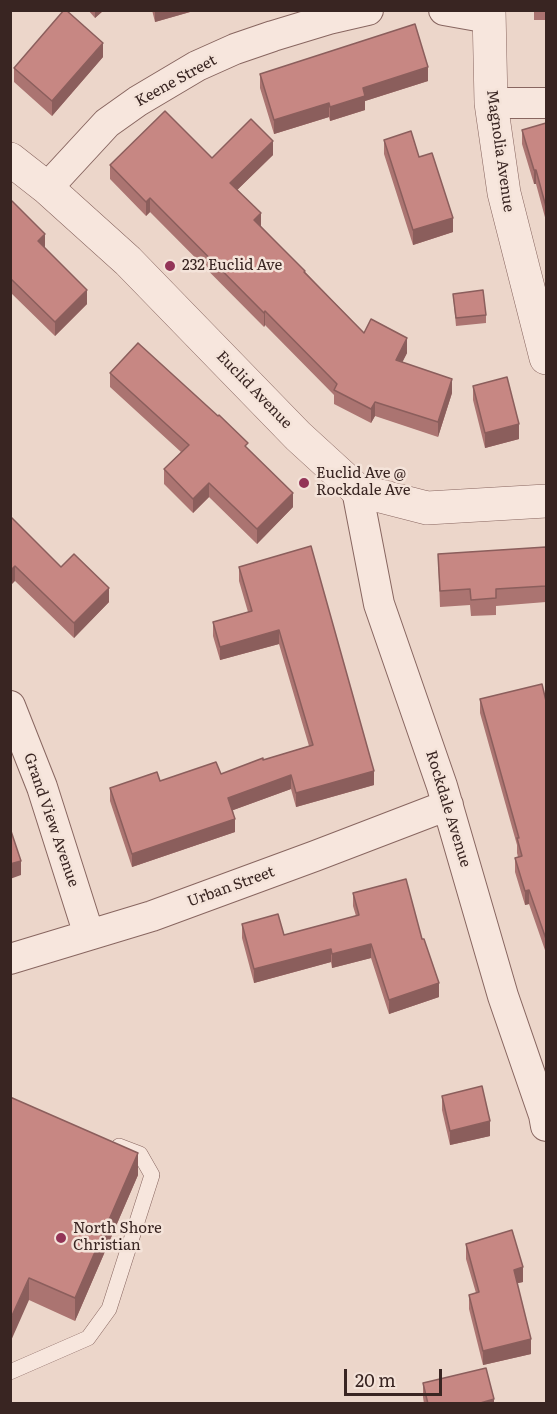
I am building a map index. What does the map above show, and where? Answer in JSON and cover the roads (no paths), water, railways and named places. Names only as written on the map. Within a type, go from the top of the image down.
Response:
[{"type":"street","name":"Keene Street","points":[[47,189],[107,123],[138,100],[197,66],[235,49],[273,36],[328,19],[368,10]]},
{"type":"street","points":[[444,10],[489,14]]},
{"type":"street","name":"Magnolia Avenue","points":[[489,14],[491,104],[504,194],[546,358]]},
{"type":"street","points":[[491,104],[546,103]]},
{"type":"street","name":"Euclid Avenue","points":[[10,159],[128,261],[298,436],[357,490],[427,508],[546,501]]},
{"type":"street","name":"Rockdale Avenue","points":[[357,490],[379,604],[448,806],[503,996],[544,1114],[546,1126]]},
{"type":"street","name":"Grand View Avenue","points":[[10,706],[42,787],[89,935]]},
{"type":"street","name":"Urban Street","points":[[10,959],[152,916],[448,806]]},
{"type":"lane","points":[[10,1372],[88,1338],[110,1309],[152,1175],[141,1155],[108,1141]]},
{"type":"place","name":"232 Euclid Ave","points":[[170,266]]},
{"type":"place","name":"Euclid Ave @ Rockdale Ave","points":[[304,483]]},
{"type":"place","name":"North Shore Christian","points":[[61,1238]]}]
